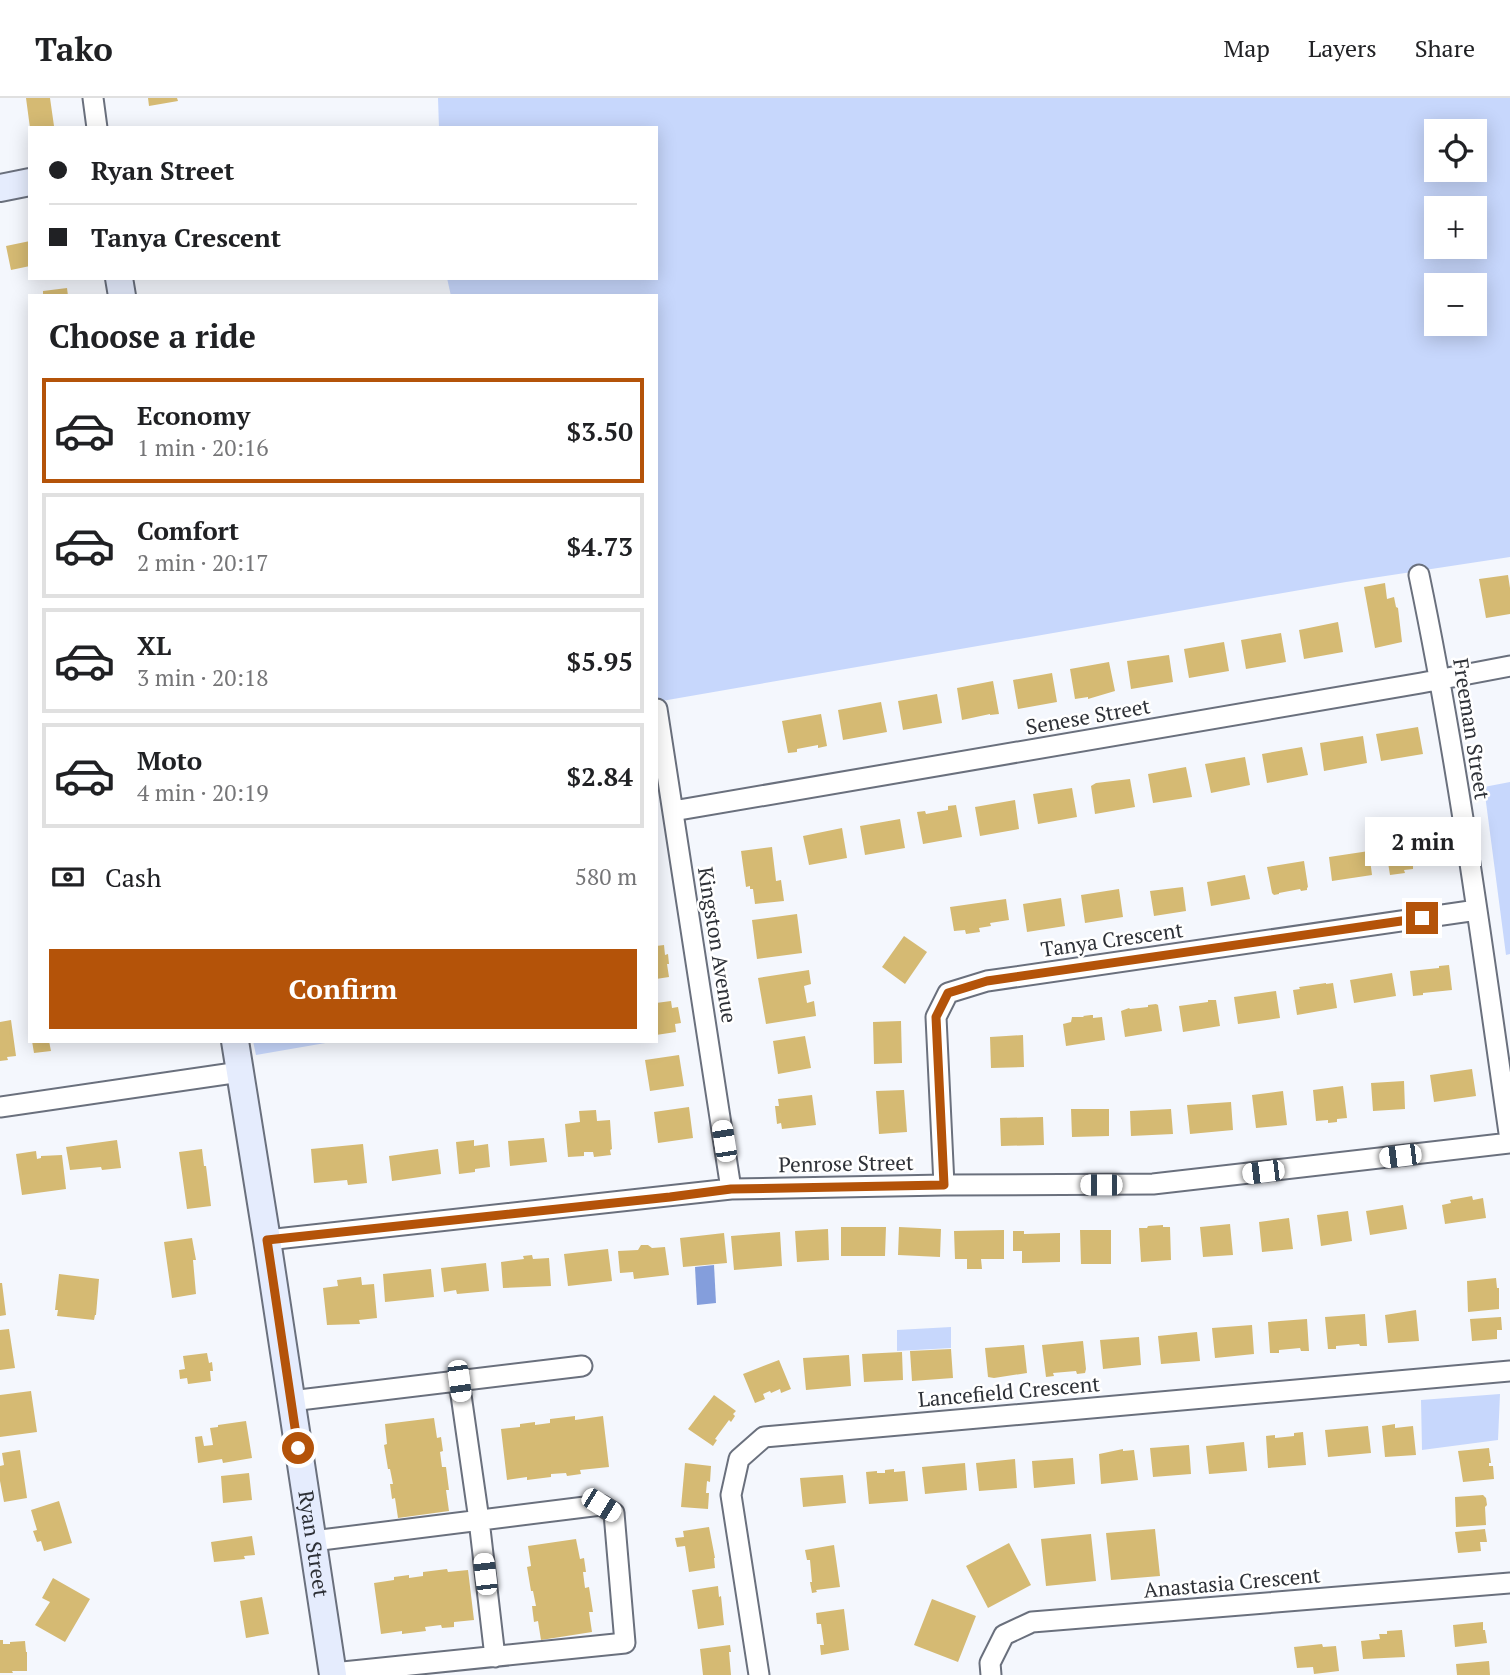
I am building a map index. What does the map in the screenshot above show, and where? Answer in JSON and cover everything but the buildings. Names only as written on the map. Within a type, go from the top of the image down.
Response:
[{"type":"street","points":[[93,98],[97,126]]},
{"type":"street","points":[[0,188],[28,182]]},
{"type":"street","name":"Freeman Street","points":[[1419,575],[1440,679],[1510,1142]]},
{"type":"street","name":"Senese Street","points":[[673,811],[1510,666]]},
{"type":"street","name":"Kingston Avenue","points":[[658,715],[731,1189]]},
{"type":"street","name":"Tanya Crescent","points":[[944,1185],[936,1017],[948,993],[987,981],[1477,910]]},
{"type":"street","name":"Ryan Street","points":[[235,1043],[333,1674]]},
{"type":"street","points":[[0,1107],[240,1072]]},
{"type":"street","name":"Penrose Street","points":[[267,1240],[731,1189],[1153,1184],[1510,1142]]},
{"type":"street","points":[[291,1401],[582,1366]]},
{"type":"street","name":"Lancefield Crescent","points":[[759,1675],[731,1495],[738,1459],[764,1437],[1510,1371]]},
{"type":"street","points":[[459,1381],[495,1657]]},
{"type":"street","points":[[313,1541],[601,1505],[614,1513],[625,1643],[333,1674]]},
{"type":"street","name":"Anastasia Crescent","points":[[991,1675],[990,1663],[1004,1635],[1032,1622],[1510,1583]]},
{"type":"shaded area","points":[[438,98],[1510,98],[1510,557],[1346,582],[658,702],[658,294],[451,294],[447,280],[658,280],[658,126],[439,126]]},
{"type":"shaded area","points":[[1510,782],[1510,954],[1506,955],[1484,787]]},
{"type":"shaded area","points":[[253,1043],[325,1043],[256,1055]]},
{"type":"shaded area","points":[[951,1327],[951,1348],[897,1351],[897,1330]]},
{"type":"shaded area","points":[[1500,1394],[1498,1440],[1422,1450],[1421,1400]]},
{"type":"water","points":[[714,1265],[716,1303],[697,1305],[695,1267]]},
{"type":"route","points":[[298,1448],[267,1240],[731,1189],[944,1185],[936,1017],[948,993],[987,981],[1422,918]]}]
